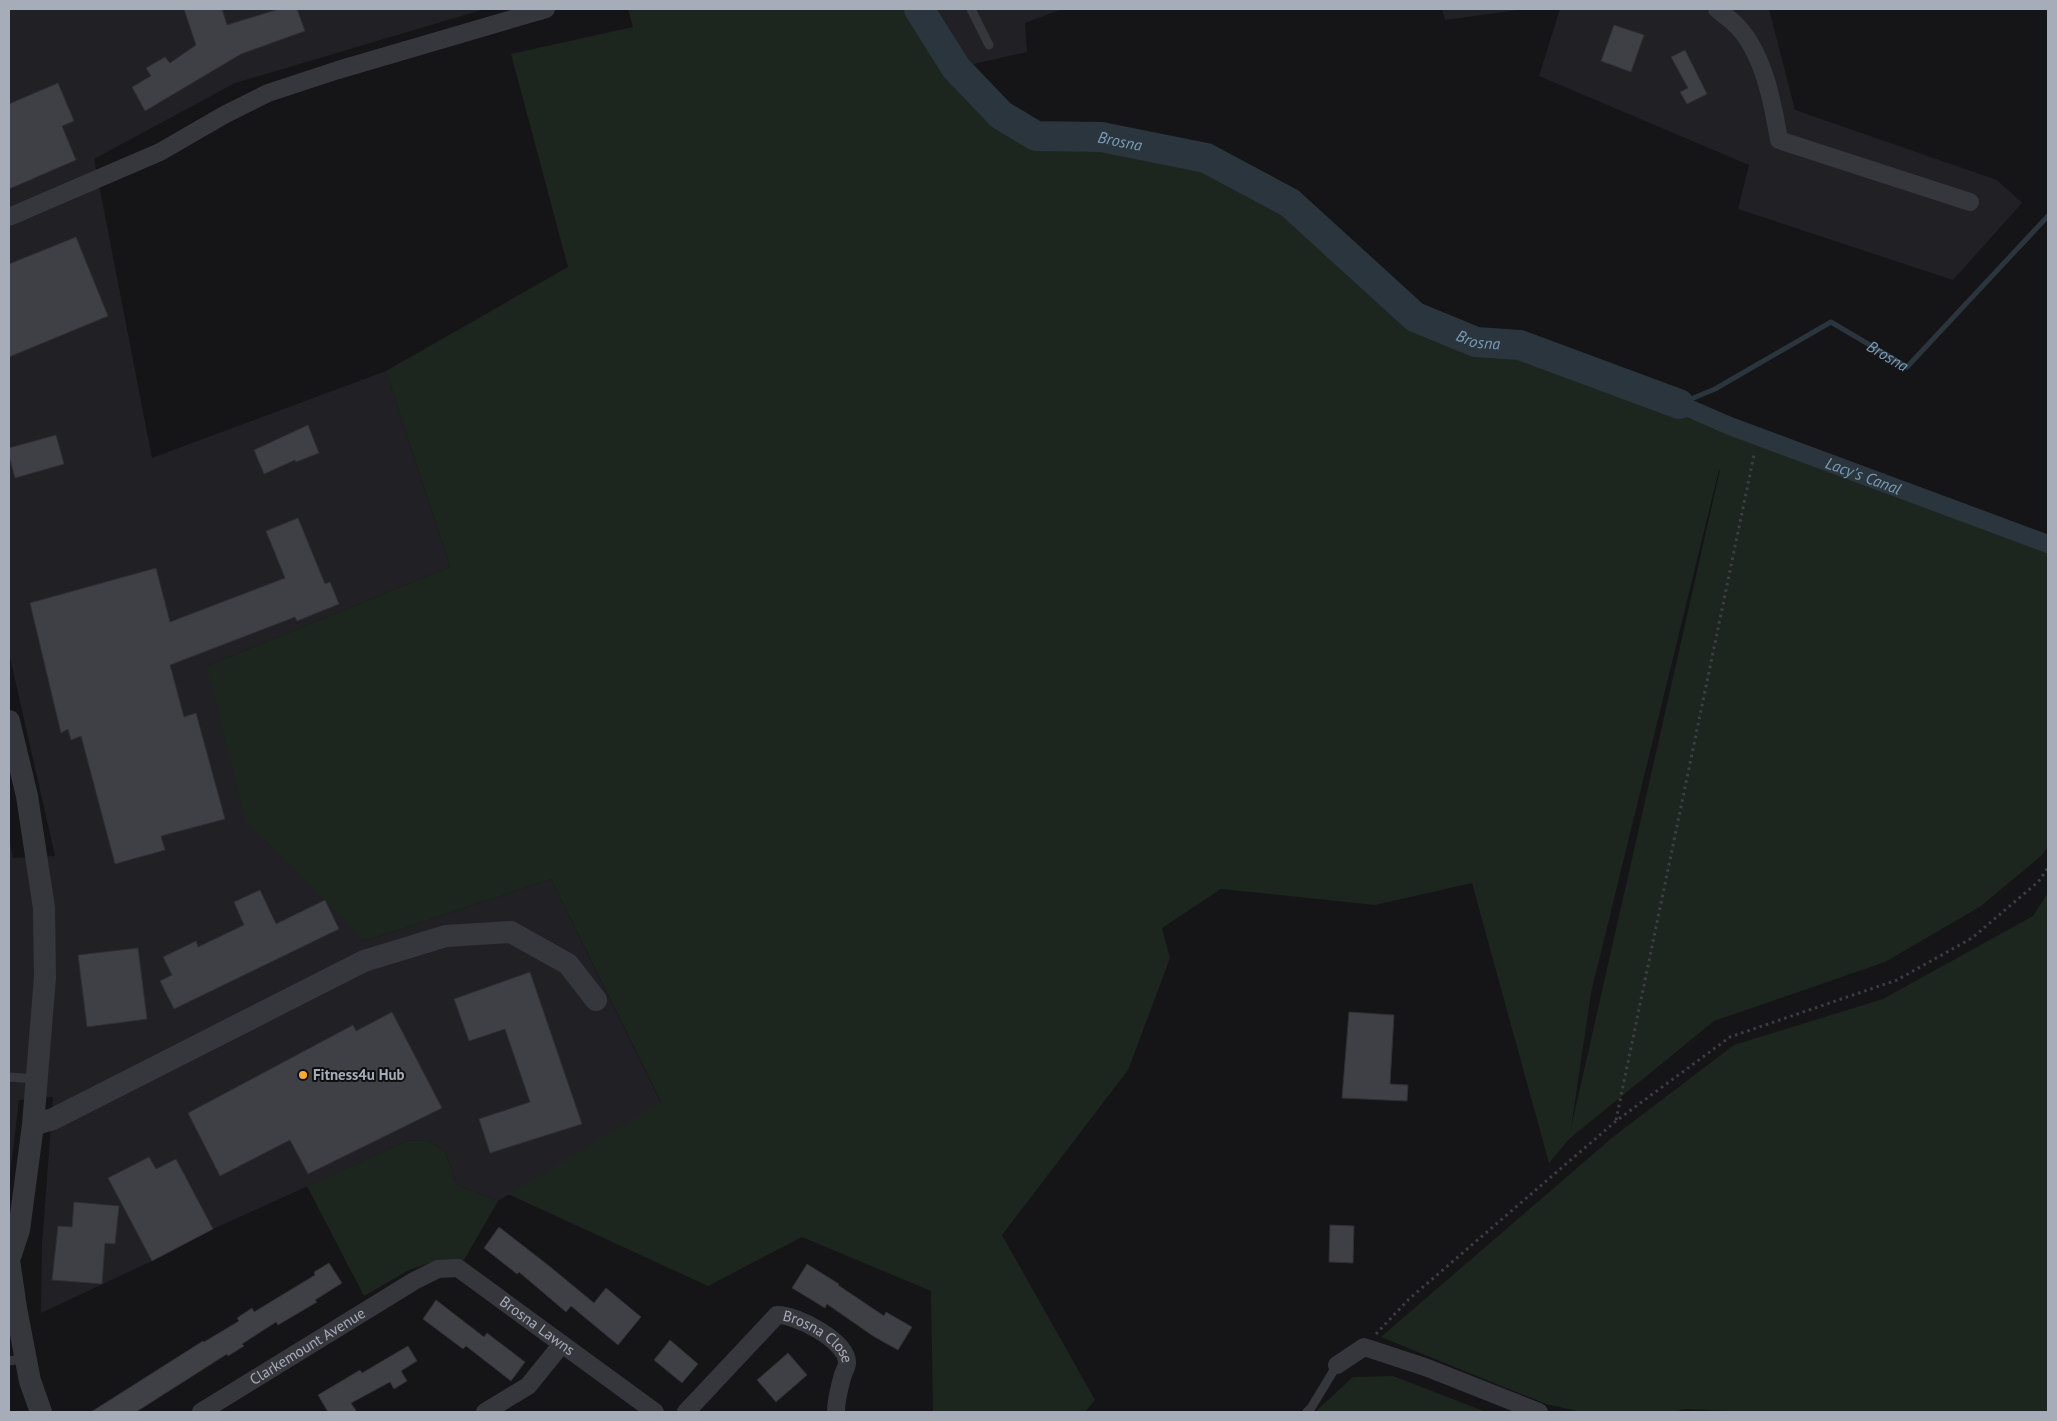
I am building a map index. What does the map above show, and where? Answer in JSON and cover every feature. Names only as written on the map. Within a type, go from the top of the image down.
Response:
[{"type":"street","points":[[9,216],[160,152],[224,115],[268,93],[546,9]]},
{"type":"street","points":[[1717,9],[1738,27],[1753,49],[1774,107],[1779,140],[1970,202]]},
{"type":"street","points":[[9,721],[27,796],[44,908],[45,977],[33,1125],[19,1230],[9,1260],[17,1360],[30,1380],[41,1412]]},
{"type":"street","points":[[33,1125],[53,1119],[364,961],[446,936],[511,932],[568,964],[596,1000]]},
{"type":"street","name":"Brosna Lawns","points":[[414,1281],[438,1269],[458,1268],[655,1412]]},
{"type":"street","name":"Clarkemount Avenue","points":[[201,1412],[414,1281]]},
{"type":"street","name":"Brosna Close","points":[[686,1412],[777,1315],[787,1314],[823,1332],[843,1351],[847,1362],[836,1412]]},
{"type":"street","points":[[485,1412],[528,1386],[562,1344]]},
{"type":"street","points":[[1337,1365],[1364,1347],[1425,1367],[1539,1412]]},
{"type":"lane","points":[[971,9],[989,45]]},
{"type":"lane","points":[[9,1077],[37,1079]]},
{"type":"lane","points":[[1307,1412],[1337,1365]]},
{"type":"path","points":[[1616,1121],[1754,455]]},
{"type":"path","points":[[1364,1347],[1409,1299],[1616,1121],[1730,1037],[1898,980],[1972,938],[2038,882],[2048,868]]},
{"type":"shaded area","points":[[9,9],[485,9],[235,83],[94,159],[152,458],[386,371],[450,567],[207,666],[365,941],[551,879],[661,1103],[498,1201],[457,1185],[445,1151],[427,1140],[407,1141],[213,1229],[152,1261],[41,1313],[42,1245],[53,1097],[19,1100],[9,1184],[9,838],[13,858],[55,856],[9,653]]},
{"type":"shaded area","points":[[628,9],[919,9],[956,68],[1001,115],[1036,136],[1101,137],[1206,158],[1290,203],[1415,317],[1476,342],[1520,345],[1709,416],[2048,552],[2048,846],[2042,855],[1981,906],[1885,962],[1714,1021],[1569,1139],[1549,1163],[1472,883],[1375,905],[1221,889],[1162,928],[1170,958],[1128,1070],[1002,1235],[1095,1400],[1085,1412],[933,1412],[931,1291],[802,1237],[708,1286],[508,1194],[661,1102],[551,879],[365,941],[245,820],[207,666],[450,567],[386,371],[568,267],[511,54],[633,27]],"holes":[[[1720,470],[1571,1128],[1591,993]]]},
{"type":"shaded area","points":[[919,9],[1062,9],[1025,23],[1027,52],[956,68]]},
{"type":"shaded area","points":[[1442,9],[1526,9],[1445,20]]},
{"type":"shaded area","points":[[1560,9],[1769,9],[1795,110],[1997,180],[2022,203],[1953,280],[1738,209],[1749,165],[1539,76]]},
{"type":"shaded area","points":[[2048,893],[2048,1412],[1753,1412],[1686,1409],[1670,1412],[1582,1412],[1546,1404],[1381,1337],[1613,1137],[1734,1045],[1883,999],[2033,916]]},
{"type":"shaded area","points":[[427,1140],[445,1151],[457,1185],[498,1201],[464,1260],[433,1262],[409,1270],[364,1296],[307,1186],[407,1141]]},
{"type":"shaded area","points":[[1393,1376],[1486,1412],[1315,1412],[1353,1377]]},
{"type":"building","points":[[184,9],[222,9],[227,25],[279,9],[297,9],[305,31],[241,54],[145,111],[132,87],[151,76],[146,68],[165,57],[170,63],[196,45]]},
{"type":"building","points":[[1614,25],[1644,35],[1631,72],[1601,61]]},
{"type":"building","points":[[1685,50],[1707,94],[1687,104],[1680,92],[1688,88],[1671,57]]},
{"type":"building","points":[[58,83],[74,121],[62,126],[76,160],[9,189],[9,104]]},
{"type":"building","points":[[76,237],[108,316],[9,357],[9,264]]},
{"type":"building","points":[[308,425],[319,453],[296,462],[295,460],[264,474],[254,450]]},
{"type":"building","points":[[56,435],[64,464],[15,478],[9,456],[9,448]]},
{"type":"building","points":[[298,518],[325,584],[330,582],[339,604],[297,621],[295,617],[170,665],[184,717],[196,713],[225,819],[161,836],[165,850],[115,864],[81,736],[71,740],[68,729],[61,733],[30,603],[156,568],[170,622],[285,578],[266,531]]},
{"type":"building","points":[[260,890],[276,924],[325,900],[339,929],[174,1009],[160,981],[172,975],[163,957],[196,941],[198,947],[244,925],[234,902]]},
{"type":"building","points":[[138,948],[147,1019],[87,1027],[78,955]]},
{"type":"building","points":[[530,972],[582,1124],[490,1153],[479,1119],[530,1102],[505,1029],[469,1041],[454,999]]},
{"type":"building","points":[[392,1012],[442,1108],[308,1174],[290,1140],[220,1176],[188,1113],[353,1025],[356,1031]]},
{"type":"building","points":[[1349,1012],[1394,1015],[1390,1084],[1408,1085],[1407,1101],[1342,1098]]},
{"type":"building","points":[[149,1157],[156,1169],[176,1159],[213,1229],[152,1261],[108,1178]]},
{"type":"building","points":[[74,1202],[119,1206],[115,1244],[105,1243],[102,1284],[52,1280],[58,1226],[72,1227]]},
{"type":"building","points":[[1330,1225],[1354,1226],[1353,1263],[1329,1262]]},
{"type":"building","points":[[499,1227],[594,1303],[606,1288],[641,1317],[618,1345],[571,1306],[566,1312],[519,1272],[517,1274],[484,1248]]},
{"type":"building","points":[[329,1263],[342,1283],[315,1300],[317,1302],[278,1325],[276,1322],[242,1344],[244,1346],[228,1356],[227,1354],[136,1412],[91,1412],[203,1341],[239,1321],[237,1318],[252,1308],[254,1312],[315,1275],[314,1272]]},
{"type":"building","points":[[807,1264],[884,1316],[886,1312],[912,1327],[898,1350],[873,1336],[827,1304],[825,1308],[792,1288]]},
{"type":"building","points":[[436,1300],[484,1337],[487,1333],[525,1362],[511,1381],[466,1346],[463,1349],[423,1319]]},
{"type":"building","points":[[670,1340],[698,1364],[682,1383],[654,1360]]},
{"type":"building","points":[[408,1346],[417,1361],[401,1371],[407,1381],[394,1389],[390,1382],[351,1403],[357,1412],[328,1412],[318,1395],[360,1370],[362,1373]]},
{"type":"building","points":[[788,1353],[807,1375],[776,1402],[757,1380]]},
{"type":"waterway","name":"Brosna","points":[[919,9],[956,68],[1001,115],[1036,136],[1101,137],[1206,158],[1290,203],[1415,317],[1476,342],[1520,345],[1679,404]]},
{"type":"waterway","name":"Brosna","points":[[1679,404],[1715,389],[1831,322],[1907,367],[2048,216]]},
{"type":"waterway","name":"Lacy's Canal","points":[[1679,404],[1730,426],[2048,544]]},
{"type":"place","name":"Fitness4u Hub","points":[[303,1075]]}]
